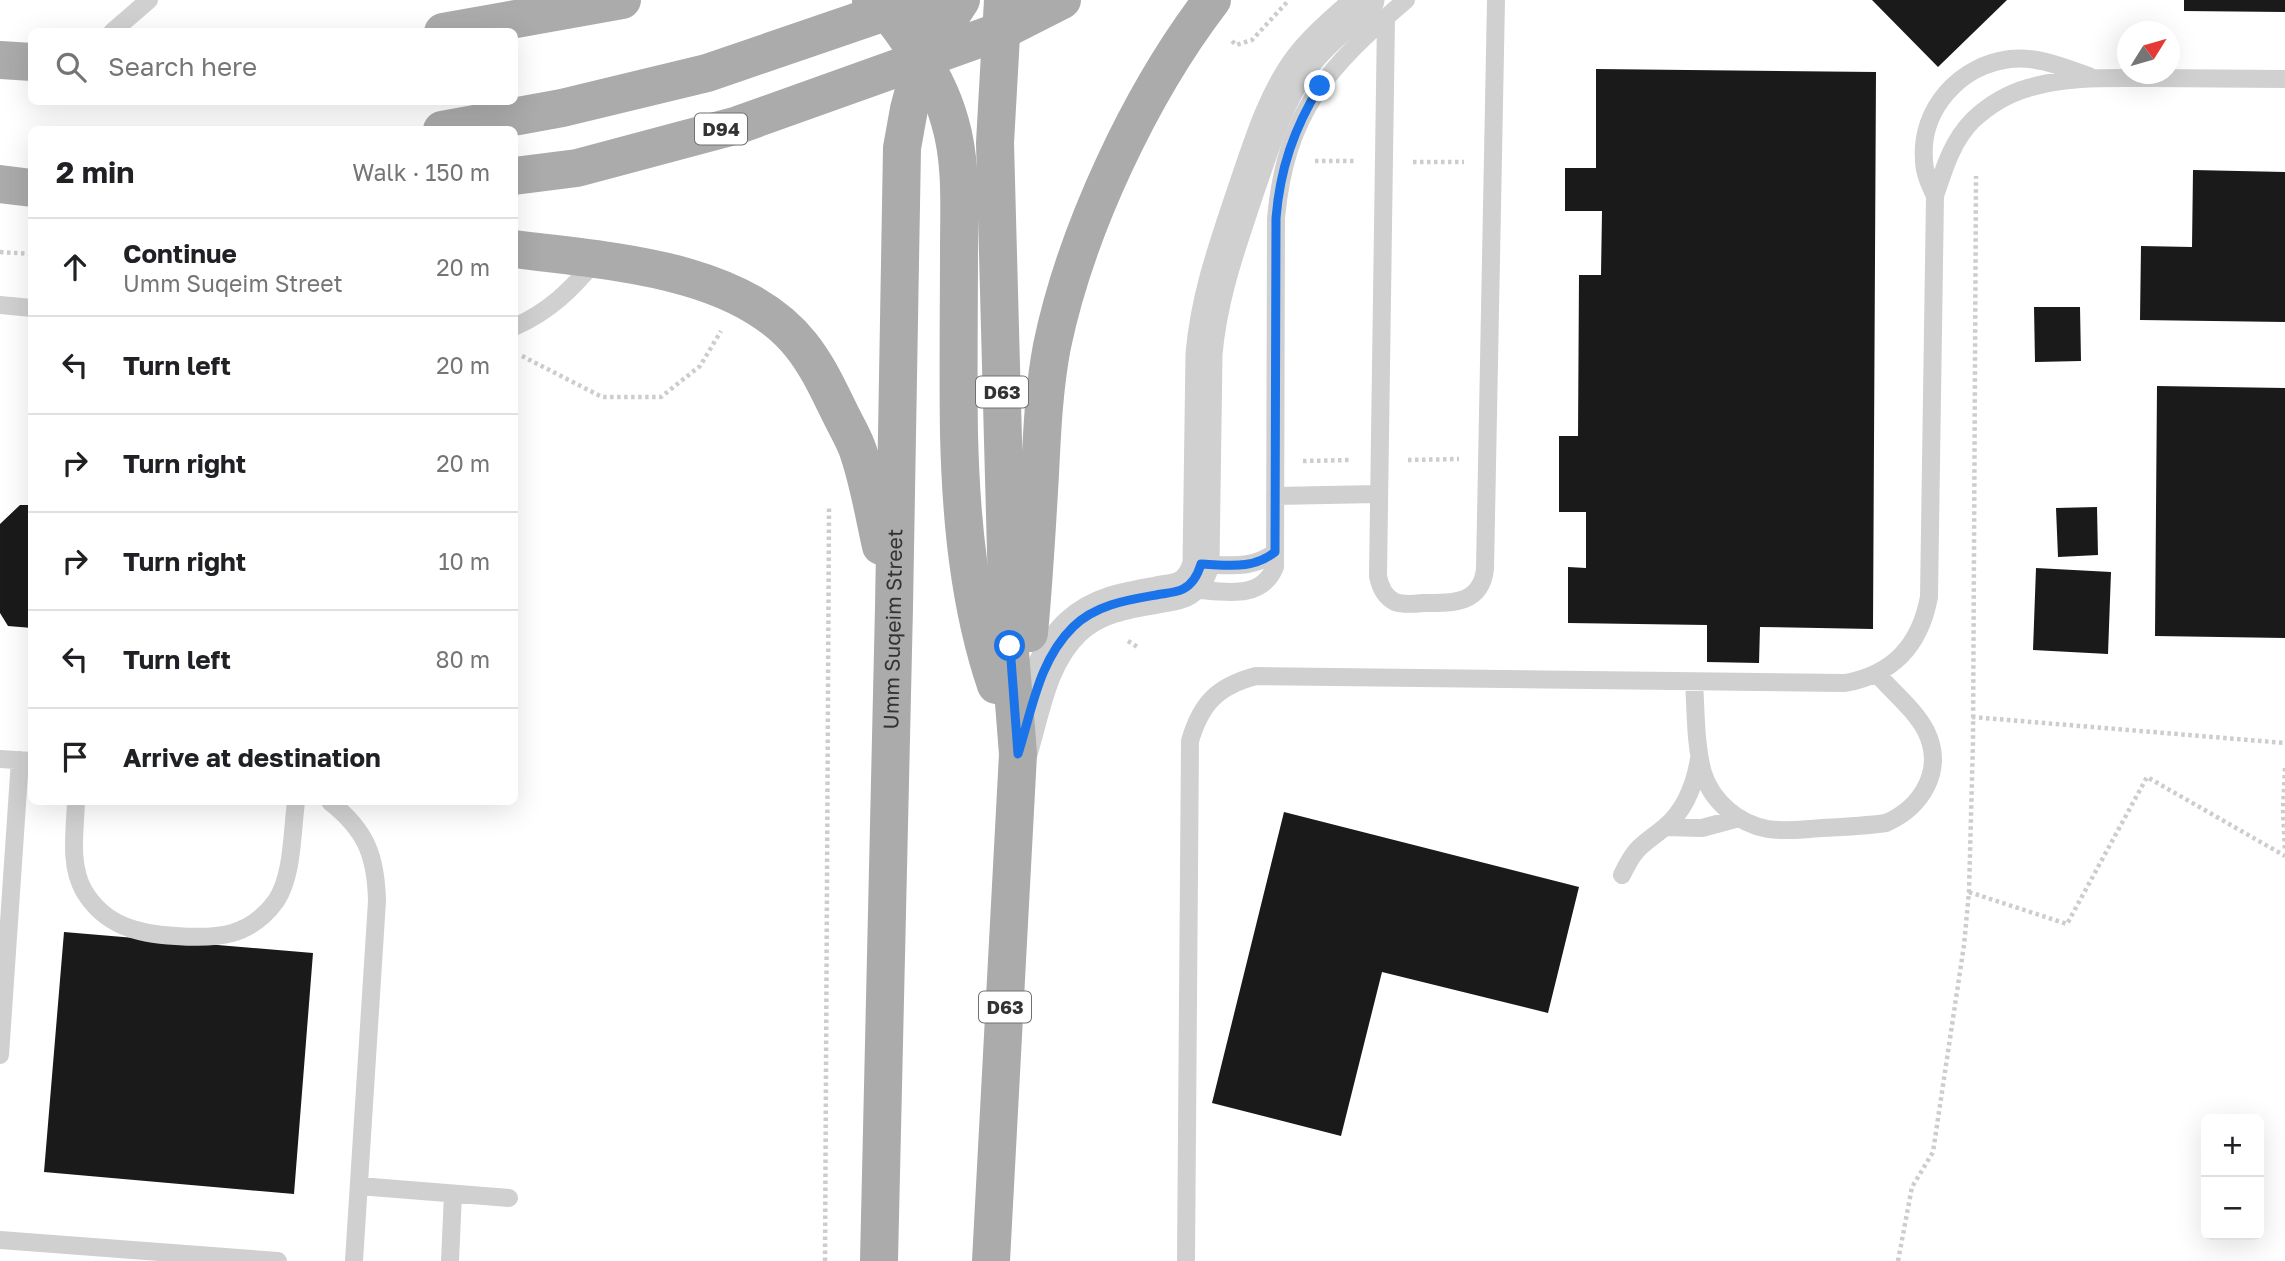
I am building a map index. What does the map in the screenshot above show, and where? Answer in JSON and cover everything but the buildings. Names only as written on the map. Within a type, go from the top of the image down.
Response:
[{"type":"main road","points":[[486,24],[546,0]]},
{"type":"main road","points":[[464,28],[622,0]]},
{"type":"main road","name":"Umm Suqeim Street","points":[[879,1261],[902,148],[922,60],[925,0]]},
{"type":"main road","points":[[922,60],[961,0]]},
{"type":"main road","name":"D94","points":[[518,175],[577,168],[738,125],[922,60],[1002,15],[1062,0]]},
{"type":"main road","points":[[1018,754],[1034,578],[1044,406],[1052,348],[1066,292],[1109,177],[1136,120],[1167,65],[1212,0]]},
{"type":"main road","points":[[464,126],[562,108],[707,74],[888,4],[922,60],[943,102],[956,146],[959,192],[959,435],[968,564],[988,657],[1018,754]]},
{"type":"main road","name":"D63","points":[[991,1261],[1018,754],[1008,626],[995,143],[1002,15]]},
{"type":"main road","points":[[0,60],[28,62]]},
{"type":"main road","points":[[0,163],[28,162]]},
{"type":"main road","points":[[0,177],[28,179]]},
{"type":"main road","points":[[0,184],[28,188]]},
{"type":"main road","points":[[518,250],[596,260],[684,277],[741,296],[777,321],[799,343],[819,370],[857,448],[894,607]]},
{"type":"street","points":[[1018,754],[1044,668],[1052,652],[1075,625],[1105,607],[1192,576],[1206,328],[1216,278],[1271,117],[1284,90],[1319,44],[1376,9]]},
{"type":"lane","points":[[117,28],[149,0]]},
{"type":"lane","points":[[1192,576],[1254,590],[1264,585],[1275,567],[1276,218],[1285,161],[1293,135],[1320,86],[1356,44],[1376,9],[1406,0]]},
{"type":"lane","points":[[1376,9],[1378,576],[1382,590],[1394,601],[1410,604],[1450,603],[1472,595],[1481,584],[1485,569],[1496,0]]},
{"type":"lane","points":[[1935,196],[1924,161],[1928,124],[1947,91],[1965,75],[1987,64],[2011,59],[2036,60],[2094,78]]},
{"type":"lane","points":[[1186,1261],[1190,741],[1196,720],[1208,702],[1238,681],[1256,676],[1845,683],[1877,674],[1907,650],[1918,634],[1926,616],[1929,597],[1935,196],[1946,161],[1957,140],[1971,122],[1988,107],[2029,87],[2094,78],[2285,79]]},
{"type":"lane","points":[[518,325],[546,310],[572,289],[596,260]]},
{"type":"lane","points":[[0,305],[28,308]]},
{"type":"lane","points":[[1275,496],[1378,494]]},
{"type":"lane","points":[[1192,576],[1248,566],[1267,559],[1275,552]]},
{"type":"lane","points":[[1694,682],[1699,755],[1703,774],[1712,792],[1723,806],[1739,818],[1770,830],[1886,823],[1901,816],[1923,794],[1930,780],[1933,764],[1927,732],[1919,719],[1877,674]]},
{"type":"lane","points":[[1622,875],[1639,846],[1665,827],[1679,811],[1696,775],[1699,755]]},
{"type":"lane","points":[[0,759],[26,761],[0,1055]]},
{"type":"lane","points":[[76,805],[76,869],[83,890],[96,908],[113,922],[133,931],[203,939],[225,936],[246,928],[263,916],[277,899],[287,880],[296,805]]},
{"type":"lane","points":[[334,805],[349,817],[367,842],[376,871],[377,901],[354,1261]]},
{"type":"lane","points":[[1665,827],[1702,828],[1739,818]]},
{"type":"lane","points":[[359,1186],[509,1198]]},
{"type":"lane","points":[[450,1261],[453,1194]]},
{"type":"lane","points":[[0,1240],[156,1256],[278,1261]]},
{"type":"path","points":[[1898,1261],[1912,1187],[1933,1152],[1964,945],[1969,892],[1976,174]]},
{"type":"path","points":[[0,251],[28,254]]},
{"type":"path","points":[[518,354],[602,397],[661,397],[700,366],[723,327],[732,334]]},
{"type":"path","points":[[825,1261],[830,555],[828,504]]},
{"type":"path","points":[[1972,717],[2285,743]]},
{"type":"path","points":[[2285,768],[2285,853]]},
{"type":"path","points":[[1969,892],[2067,924],[2147,777],[2285,853]]},
{"type":"route","points":[[1010,646],[1018,754],[1044,668],[1062,638],[1075,625],[1089,615],[1122,601],[1183,589],[1198,574],[1201,564],[1248,566],[1267,559],[1275,552],[1276,218],[1279,190],[1293,135],[1320,86]]}]
